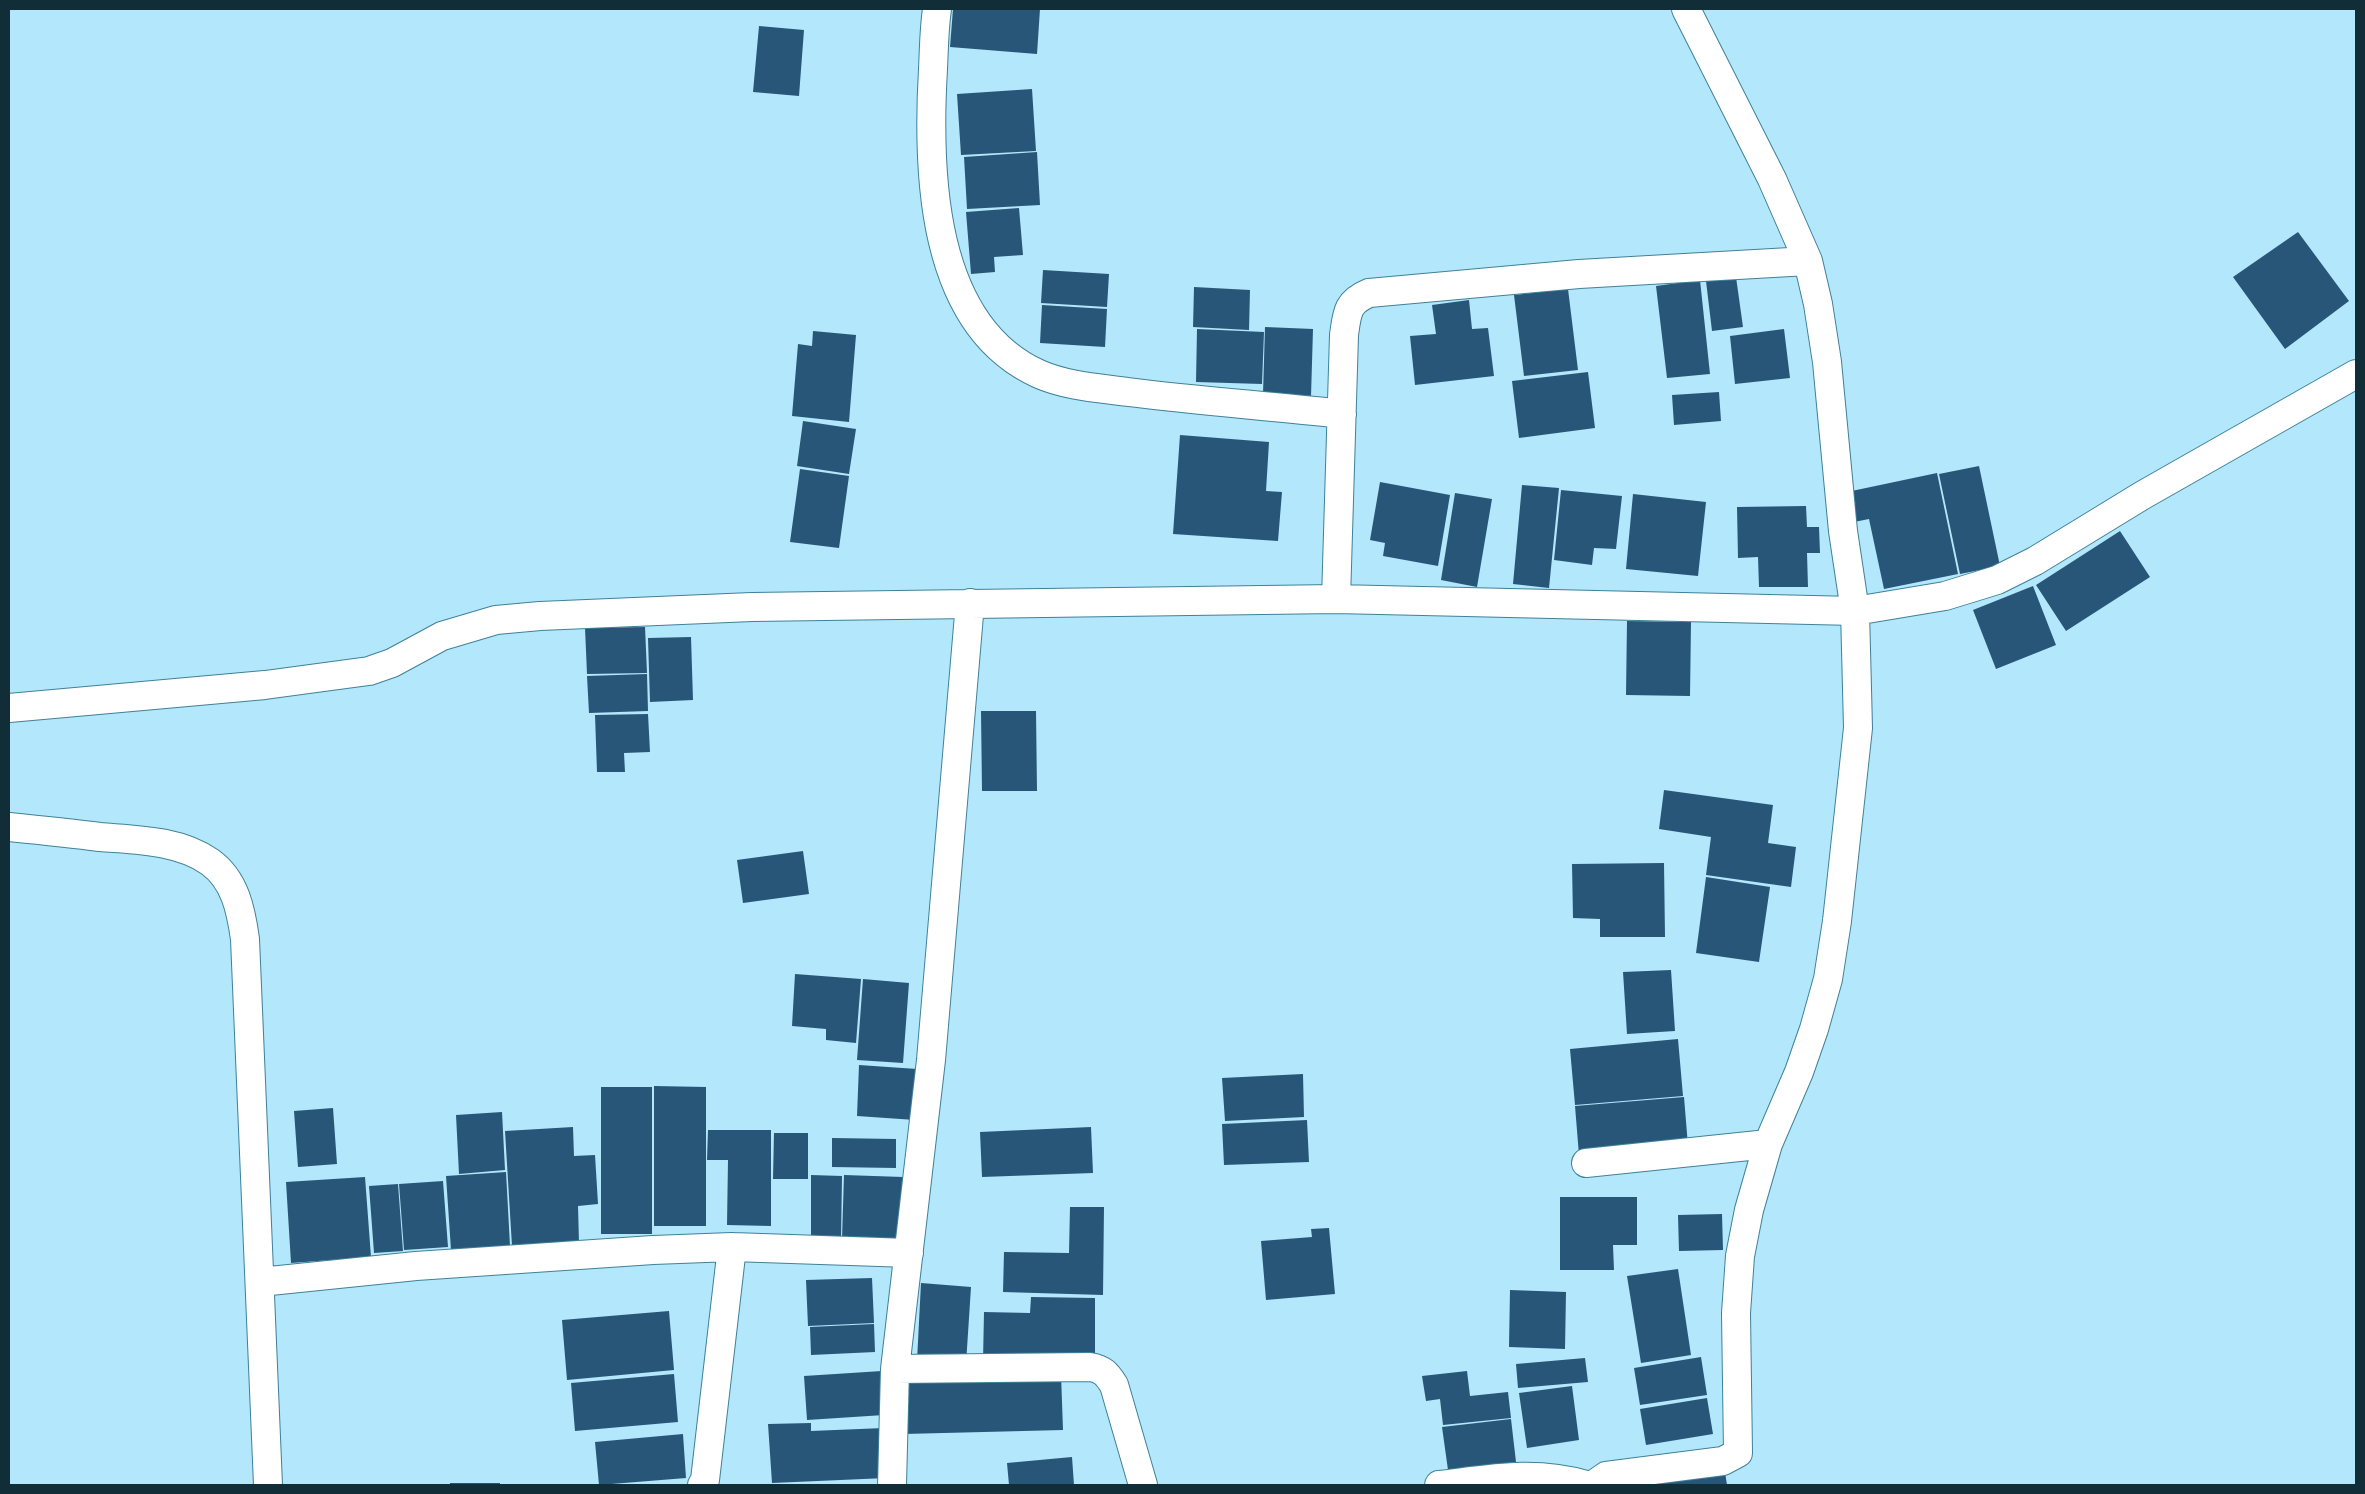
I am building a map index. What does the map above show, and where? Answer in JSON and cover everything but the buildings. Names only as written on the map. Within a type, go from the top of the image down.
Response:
[{"type":"street","points":[[937,9],[931,148],[939,225],[948,258],[962,295],[982,329],[1008,356],[1040,375],[1082,386],[1342,414]]},
{"type":"street","points":[[1592,1485],[1606,1476],[1723,1461],[1738,1453],[1740,1445],[1736,1313],[1740,1256],[1749,1210],[1768,1144],[1805,1055],[1830,969],[1848,836],[1858,728],[1855,611],[1843,531],[1827,362],[1818,304],[1808,261],[1772,179],[1686,9]]},
{"type":"street","points":[[1336,599],[1346,316],[1351,304],[1358,297],[1369,292],[1579,274],[1808,261]]},
{"type":"street","points":[[9,708],[265,685],[369,671],[392,663],[442,636],[496,620],[540,616],[752,607],[970,602],[1336,599],[1855,611],[1945,596],[1997,580],[2035,561],[2143,495],[2356,374]]},
{"type":"street","points":[[892,1485],[895,1369],[931,1060],[970,602]]},
{"type":"street","points":[[9,827],[172,846],[192,852],[210,862],[233,890],[241,910],[245,939],[268,1485]]},
{"type":"street","points":[[1586,1163],[1768,1144]]},
{"type":"street","points":[[260,1282],[416,1266],[732,1247],[909,1253]]},
{"type":"street","points":[[702,1485],[706,1480],[732,1247]]},
{"type":"street","points":[[895,1369],[1090,1367],[1100,1369],[1105,1372],[1114,1385],[1143,1485]]},
{"type":"street","points":[[1439,1485],[1524,1476],[1561,1478],[1586,1485]]}]
